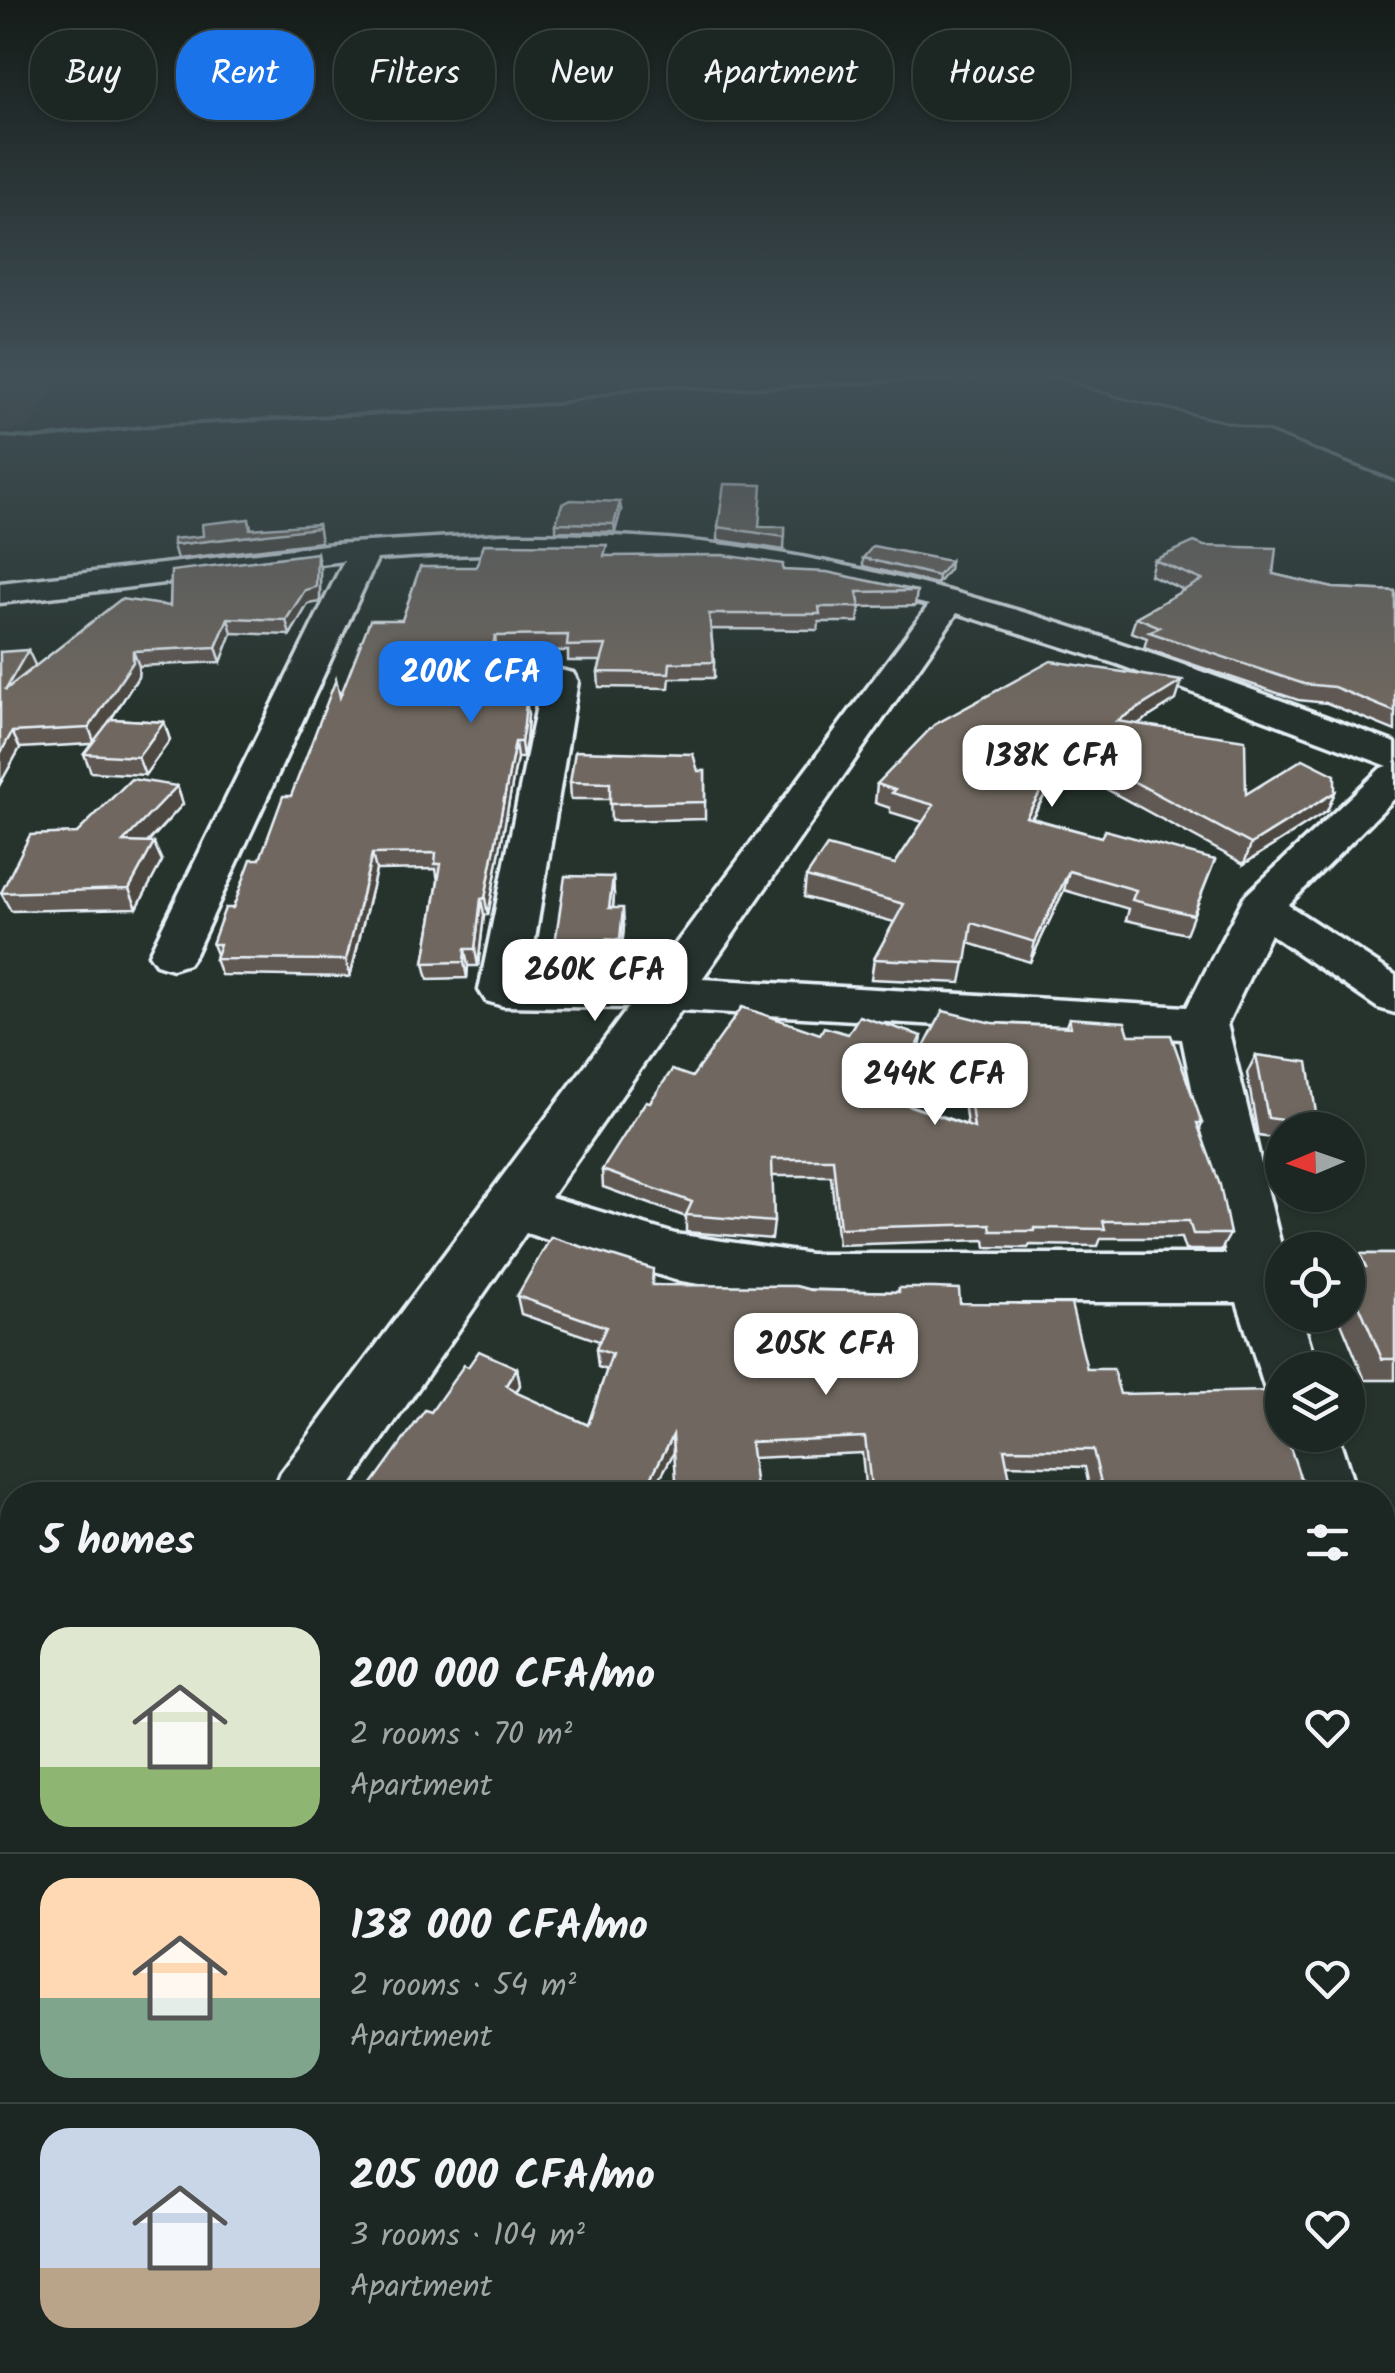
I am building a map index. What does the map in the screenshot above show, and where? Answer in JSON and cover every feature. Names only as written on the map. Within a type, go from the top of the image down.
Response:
[{"type":"street","points":[[0,593],[364,552],[487,546],[669,548],[859,577],[949,600],[1255,703],[1395,756]]},
{"type":"street","points":[[172,954],[364,552]]},
{"type":"street","points":[[314,1482],[949,600]]},
{"type":"street","points":[[560,681],[504,990],[666,993],[1203,1024]]},
{"type":"street","points":[[1282,1352],[1260,1278],[1203,1024],[1260,907],[1395,776]]},
{"type":"street","points":[[1260,907],[1395,997]]},
{"type":"street","points":[[513,1206],[674,1257],[810,1278],[1260,1278]]},
{"type":"street","points":[[1311,1452],[1320,1482]]},
{"type":"building","points":[[724,486],[762,486],[759,527],[785,527],[785,537],[718,527]]},
{"type":"building","points":[[571,500],[620,502],[614,524],[556,523],[562,504]]},
{"type":"building","points":[[249,519],[250,529],[318,524],[318,528],[173,545],[173,539],[203,536],[202,524]]},
{"type":"building","points":[[1194,542],[1204,546],[1276,548],[1273,574],[1333,588],[1395,591],[1395,712],[1334,687],[1304,684],[1149,632],[1160,627],[1136,617],[1202,580],[1154,560]]},
{"type":"building","points":[[484,544],[607,545],[604,556],[723,555],[783,564],[783,570],[827,572],[917,591],[857,592],[860,607],[819,607],[820,614],[709,614],[714,662],[670,663],[669,673],[598,672],[606,645],[567,646],[568,635],[495,636],[481,701],[526,699],[524,725],[521,742],[515,742],[485,898],[481,899],[475,949],[465,949],[464,962],[424,963],[441,864],[435,864],[436,853],[372,854],[346,960],[215,959],[220,944],[212,944],[225,908],[233,908],[251,859],[260,859],[283,796],[291,796],[336,679],[340,697],[370,620],[402,620],[420,567],[476,567]]},
{"type":"building","points":[[873,546],[950,561],[938,576],[863,558]]},
{"type":"building","points":[[317,553],[316,587],[305,590],[286,620],[228,618],[216,647],[133,651],[133,662],[89,728],[12,732],[0,754],[0,652],[28,650],[5,690],[121,599],[170,606],[171,571]]},
{"type":"building","points":[[1051,661],[1182,681],[1117,721],[1245,740],[1246,794],[1303,759],[1335,775],[1335,792],[1251,844],[1067,746],[1026,817],[1101,837],[1105,830],[1215,860],[1193,915],[1132,900],[1136,890],[1069,871],[1035,942],[972,923],[966,963],[874,959],[904,904],[806,877],[827,846],[895,864],[934,805],[892,793],[895,790],[877,784],[934,725]]},
{"type":"building","points":[[111,719],[164,722],[138,757],[84,754]]},
{"type":"building","points":[[575,751],[693,754],[698,771],[705,771],[705,802],[610,804],[610,783],[570,782]]},
{"type":"building","points":[[131,779],[177,786],[123,842],[154,843],[129,889],[1,893],[30,835],[77,833]]},
{"type":"building","points":[[565,876],[613,877],[609,908],[623,908],[620,940],[605,939],[604,951],[554,950]]},
{"type":"building","points":[[742,1007],[820,1034],[824,1027],[848,1034],[859,1016],[922,1036],[890,1099],[974,1128],[965,1060],[924,1047],[943,1011],[992,1023],[1071,1027],[1069,1018],[1125,1022],[1129,1035],[1171,1035],[1202,1123],[1197,1123],[1220,1185],[1230,1234],[1193,1234],[1189,1221],[1103,1221],[1105,1229],[1034,1231],[991,1231],[990,1224],[840,1228],[833,1159],[772,1159],[774,1222],[686,1215],[692,1202],[602,1170],[646,1101],[650,1102],[672,1070],[692,1077]]},
{"type":"building","points":[[1256,1055],[1308,1062],[1316,1112],[1267,1112]]},
{"type":"building","points":[[551,1237],[653,1269],[652,1285],[796,1286],[811,1290],[899,1292],[899,1288],[959,1289],[960,1303],[1071,1304],[1087,1369],[1113,1369],[1120,1394],[1265,1391],[1265,1452],[1292,1452],[1301,1480],[1314,1482],[1101,1482],[1093,1450],[1004,1449],[1010,1482],[870,1482],[865,1437],[750,1442],[755,1482],[676,1482],[673,1435],[649,1482],[373,1482],[425,1410],[431,1412],[464,1365],[468,1367],[479,1351],[517,1368],[506,1385],[517,1393],[588,1425],[612,1354],[596,1349],[606,1327],[517,1296]]},
{"type":"building","points":[[1365,1254],[1395,1254],[1395,1359],[1382,1359],[1365,1319]]}]
